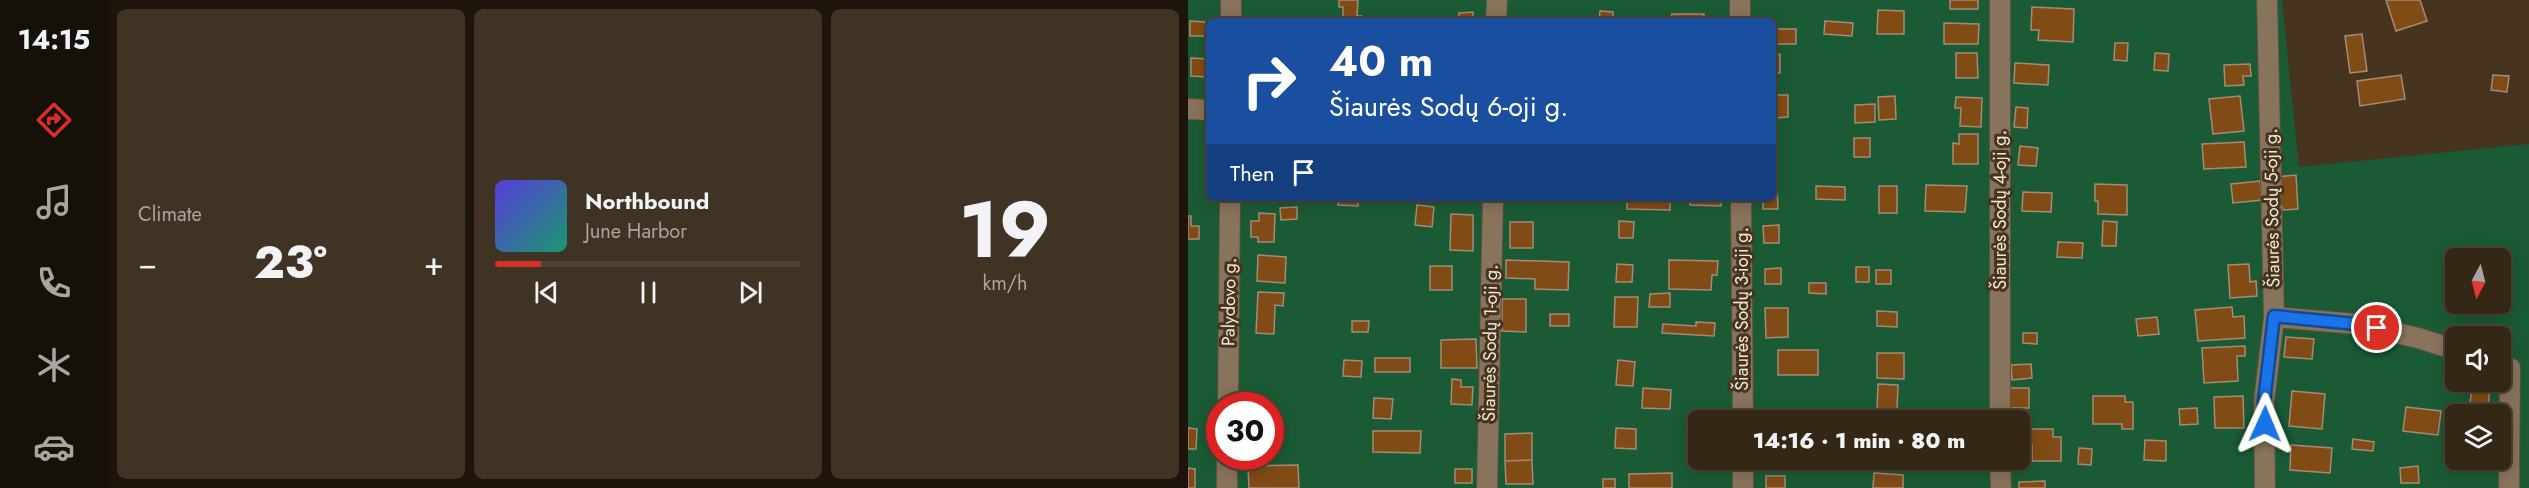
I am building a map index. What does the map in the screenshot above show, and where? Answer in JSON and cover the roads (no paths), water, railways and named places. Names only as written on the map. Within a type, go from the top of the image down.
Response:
[{"type":"street","points":[[1231,0],[1231,18]]},
{"type":"street","points":[[1496,18],[1497,0]]},
{"type":"street","points":[[1740,0],[1740,18]]},
{"type":"street","name":"Šiaurės Sodų 4-oji g.","points":[[2000,0],[2000,410]]},
{"type":"street","name":"Šiaurės Sodų 5-oji g.","points":[[2265,488],[2264,402],[2274,316],[2267,0]]},
{"type":"street","points":[[1188,110],[1206,110]]},
{"type":"street","name":"Palydovo g.","points":[[1228,392],[1230,201]]},
{"type":"street","name":"Šiaurės Sodų 1-oji g.","points":[[1487,488],[1493,201]]},
{"type":"street","name":"Šiaurės Sodų 3-ioji g.","points":[[1741,201],[1743,410]]},
{"type":"street","points":[[2274,316],[2356,324],[2445,347]]},
{"type":"street","points":[[2509,488],[2510,392]]},
{"type":"street","points":[[1227,470],[1227,488]]},
{"type":"street","points":[[1743,470],[1743,488]]},
{"type":"street","points":[[2001,470],[2001,488]]}]
